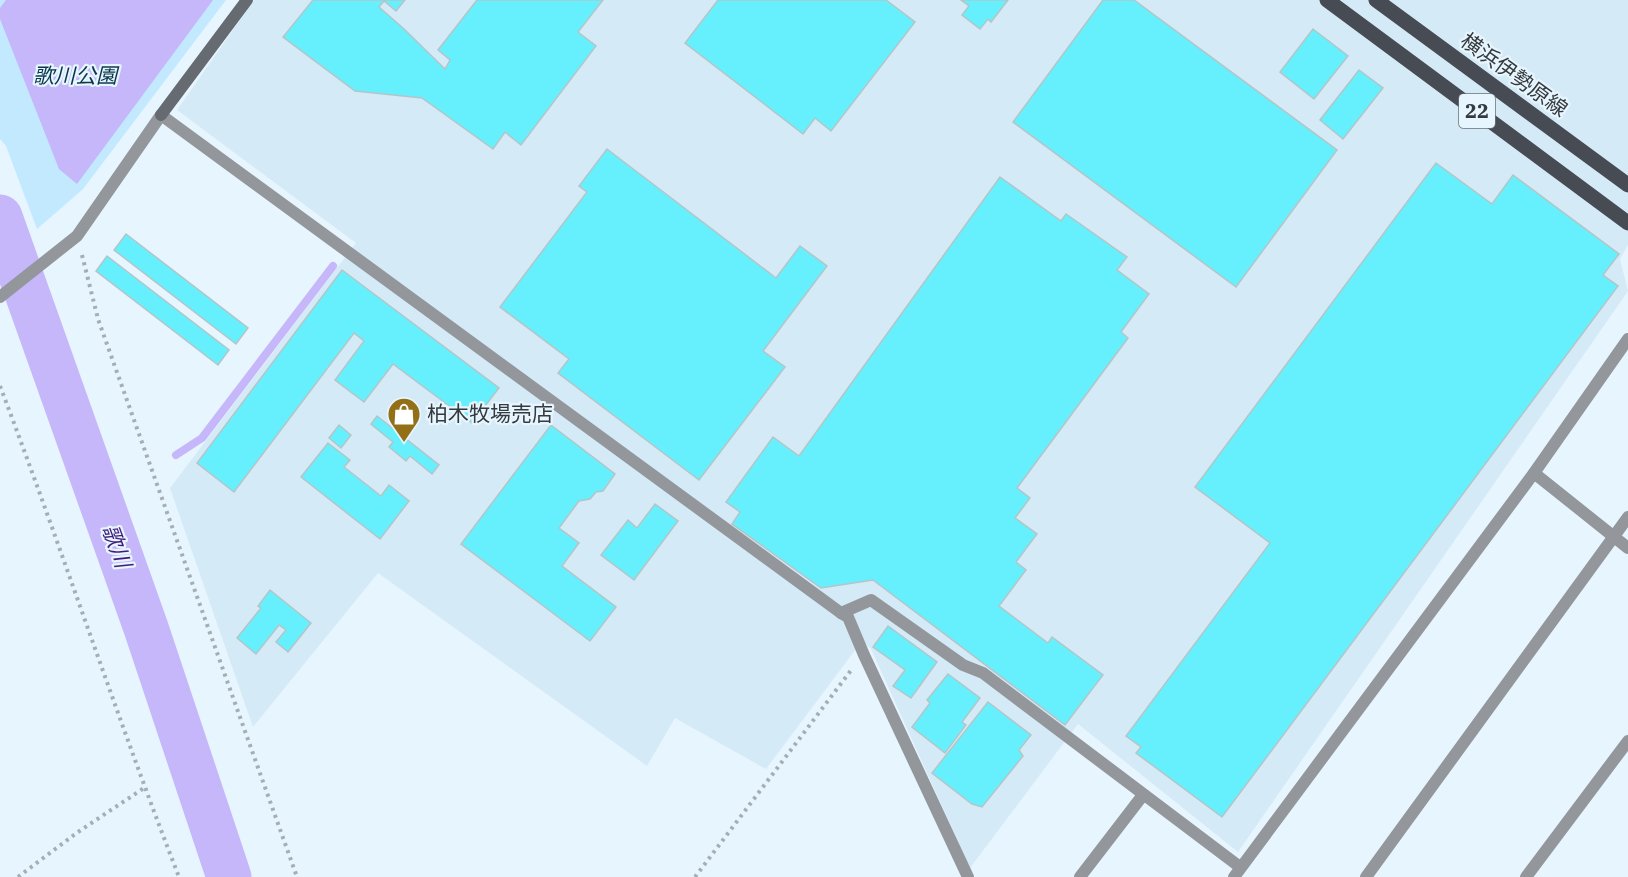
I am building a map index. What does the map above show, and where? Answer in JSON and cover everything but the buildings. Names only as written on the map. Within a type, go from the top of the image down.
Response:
[{"type":"main road","name":"22","points":[[1327,0],[1628,223]]},
{"type":"main road","name":"横浜伊勢原線","points":[[1376,0],[1628,185]]},
{"type":"street","points":[[0,297],[77,236],[161,115],[247,0]]},
{"type":"street","points":[[161,115],[848,617],[968,877]]},
{"type":"street","points":[[841,613],[871,600],[963,665],[983,673],[1143,795],[1237,872],[1534,473],[1628,339]]},
{"type":"street","points":[[1534,473],[1628,548]]},
{"type":"street","points":[[1366,877],[1628,517]]},
{"type":"street","points":[[1526,877],[1628,741]]},
{"type":"street","points":[[1080,877],[1143,795]]},
{"type":"path","points":[[77,236],[98,320],[297,877]]},
{"type":"path","points":[[0,386],[46,508],[144,788],[179,877]]},
{"type":"path","points":[[695,877],[864,655]]},
{"type":"path","points":[[18,877],[78,832],[144,788]]},
{"type":"shaded area","name":"歌川公園","points":[[6,0],[213,0],[77,184],[59,169],[0,19],[0,8]]},
{"type":"shaded area","points":[[254,0],[1628,0],[1628,245],[1620,259],[1628,291],[1238,852],[1078,724],[970,868],[871,649],[862,641],[766,769],[675,718],[647,766],[378,573],[253,727],[170,488],[356,243],[177,110]]},
{"type":"green space","name":"歌川公園","points":[[0,0],[226,0],[83,189],[37,229],[6,146],[0,139]]},
{"type":"waterway","name":"歌川","points":[[0,217],[146,628],[229,877]]},
{"type":"waterway","points":[[176,455],[202,438],[333,266]]},
{"type":"place","name":"柏木牧場売店","points":[[404,443]]}]
